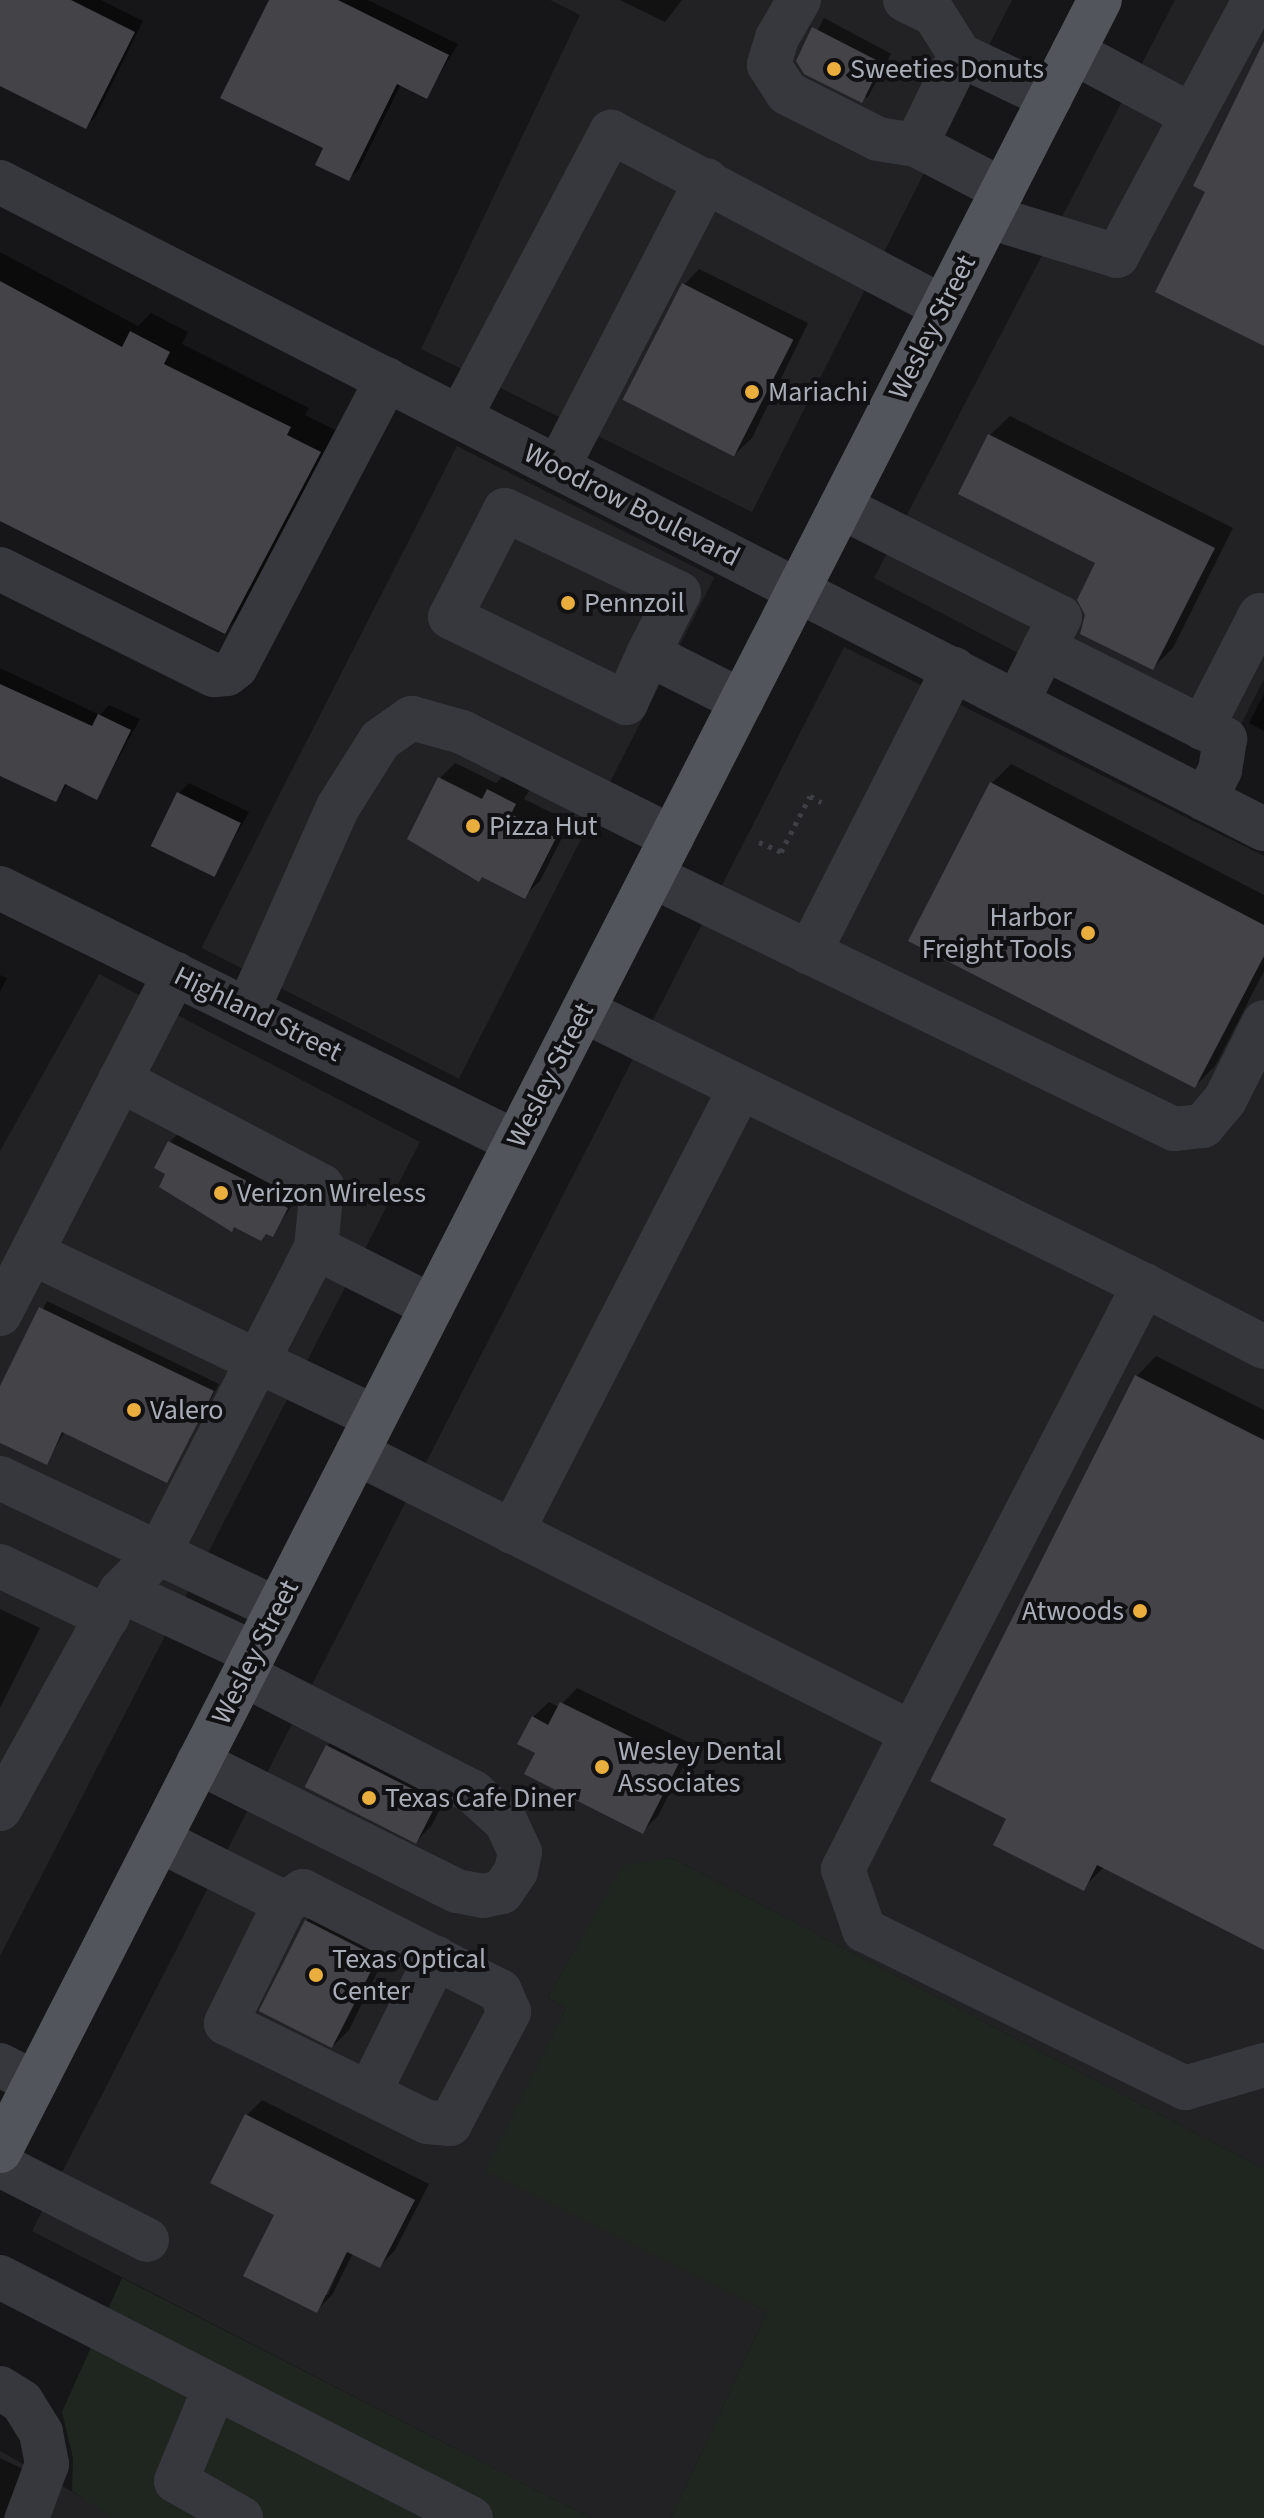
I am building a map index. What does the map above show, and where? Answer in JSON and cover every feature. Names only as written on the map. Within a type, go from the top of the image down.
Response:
[{"type":"main road","name":"Wesley Street","points":[[0,2151],[17,2074],[159,1840],[1050,98],[1073,52],[1087,4]]},
{"type":"street","points":[[799,0],[777,38],[769,65],[801,104],[897,142],[996,203],[1117,256],[1254,0]]},
{"type":"street","points":[[927,5],[960,55],[1050,98]]},
{"type":"street","points":[[1073,52],[1191,115]]},
{"type":"street","points":[[897,142],[960,55]]},
{"type":"street","points":[[460,417],[611,132],[943,307]]},
{"type":"street","points":[[505,510],[679,593],[626,703],[450,617],[505,510],[546,461],[707,180]]},
{"type":"street","name":"Woodrow Boulevard","points":[[0,182],[1264,829]]},
{"type":"street","points":[[0,569],[214,675],[227,674],[236,667],[387,379]]},
{"type":"street","points":[[841,507],[1060,617],[1017,702]]},
{"type":"street","points":[[1154,772],[1202,728],[1260,615]]},
{"type":"street","points":[[1044,648],[1202,728],[1220,770],[1205,799]]},
{"type":"street","points":[[648,654],[742,701]]},
{"type":"street","points":[[809,953],[954,669]]},
{"type":"street","points":[[248,1009],[338,807],[380,740],[412,718],[462,732],[672,837]]},
{"type":"street","points":[[652,876],[1174,1129],[1203,1126],[1225,1100],[1264,1022]]},
{"type":"street","name":"Highland Street","points":[[0,888],[516,1142]]},
{"type":"street","points":[[0,1314],[175,973]]},
{"type":"street","points":[[584,1011],[1144,1285],[1264,1347]]},
{"type":"street","points":[[0,1809],[114,1604],[159,1553],[316,1248],[322,1186],[120,1080]]},
{"type":"street","points":[[512,1532],[740,1088]]},
{"type":"street","points":[[316,1248],[432,1306]]},
{"type":"street","points":[[32,1253],[258,1361],[512,1532],[912,1733]]},
{"type":"street","points":[[1144,1285],[843,1869],[864,1930],[1185,2088],[1264,2065]]},
{"type":"street","points":[[0,1478],[277,1609]]},
{"type":"street","points":[[0,1566],[114,1604],[249,1664],[473,1792],[506,1822],[520,1852],[516,1871],[502,1892],[483,1896],[457,1891],[198,1762]]},
{"type":"street","points":[[159,1840],[285,1903]]},
{"type":"street","points":[[303,1891],[436,1958],[500,1991],[509,2012],[450,2124],[427,2122],[226,2023],[285,1903],[303,1891]]},
{"type":"street","points":[[369,2093],[436,1958]]},
{"type":"street","points":[[0,2165],[147,2240]]},
{"type":"street","points":[[0,2277],[471,2518]]},
{"type":"street","points":[[215,2387],[176,2481],[241,2518]]},
{"type":"street","points":[[0,2388],[22,2402],[41,2433],[47,2464],[27,2518]]},
{"type":"path","points":[[759,842],[781,852],[810,796],[821,802]]},
{"type":"shaded area","points":[[550,0],[1012,0],[752,512],[421,349],[580,15]]},
{"type":"shaded area","points":[[1175,0],[1264,0],[1264,679],[1223,760],[874,578]]},
{"type":"shaded area","points":[[457,446],[715,577],[459,1079],[201,948]]},
{"type":"shaded area","points":[[844,647],[1264,856],[1264,2169],[672,1858],[623,1866],[548,1997],[566,2008],[486,2170],[767,2312],[671,2518],[591,2518],[32,2231]]},
{"type":"shaded area","points":[[99,974],[420,1142],[0,1956],[0,1151]]},
{"type":"shaded area","points":[[672,1858],[1264,2169],[1264,2518],[671,2518],[767,2312],[485,2171],[566,2008],[548,1997],[623,1865]]},
{"type":"shaded area","points":[[122,2278],[591,2518],[114,2518],[72,2491],[73,2458],[62,2412]]},
{"type":"shaded area","points":[[0,2451],[115,2516],[114,2518],[0,2518]]},
{"type":"building","points":[[0,0],[71,0],[135,32],[86,129],[0,86]]},
{"type":"building","points":[[269,0],[338,0],[449,55],[427,99],[397,84],[349,181],[315,165],[323,148],[220,98]]},
{"type":"building","name":"Sweeties Donuts","points":[[812,27],[882,63],[862,103],[804,74],[796,61]]},
{"type":"building","points":[[1264,41],[1264,346],[1155,292],[1205,192],[1193,186]]},
{"type":"building","points":[[0,281],[122,347],[130,331],[170,352],[164,364],[291,427],[287,435],[321,452],[225,634],[0,521]]},
{"type":"building","points":[[682,283],[793,340],[734,456],[623,400]]},
{"type":"building","points":[[988,434],[1215,548],[1153,670],[1080,634],[1085,615],[1077,600],[1095,563],[958,494]]},
{"type":"building","points":[[0,684],[92,726],[98,714],[131,730],[97,800],[65,784],[56,802],[0,776]]},
{"type":"building","name":"Pizza Hut","points":[[438,777],[482,799],[487,789],[516,804],[511,814],[556,838],[525,899],[482,877],[479,882],[407,839]]},
{"type":"building","name":"Harbor Freight Tools","points":[[990,782],[1264,925],[1264,956],[1195,1088],[908,941]]},
{"type":"building","points":[[177,792],[241,823],[215,877],[151,846]]},
{"type":"building","name":"Verizon Wireless","points":[[168,1141],[283,1199],[280,1204],[288,1208],[273,1237],[266,1234],[261,1241],[234,1227],[232,1232],[159,1187],[165,1174],[154,1168]]},
{"type":"building","name":"Valero","points":[[39,1307],[214,1391],[167,1483],[62,1432],[47,1465],[0,1443],[0,1386]]},
{"type":"building","name":"Atwoods","points":[[1135,1375],[1264,1440],[1264,1950],[1097,1865],[1084,1891],[993,1845],[1006,1819],[930,1781]]},
{"type":"building","name":"Wesley Dental Associates","points":[[560,1702],[680,1761],[643,1834],[524,1774],[535,1753],[517,1744],[532,1716],[548,1725]]},
{"type":"building","name":"Texas Cafe Diner","points":[[326,1745],[437,1802],[416,1844],[305,1787]]},
{"type":"building","name":"Texas Optical Center","points":[[305,1920],[378,1957],[332,2048],[259,2011]]},
{"type":"building","points":[[245,2114],[415,2200],[380,2268],[347,2252],[317,2313],[243,2276],[274,2215],[210,2183]]},
{"type":"place","name":"Sweeties Donuts","points":[[834,69]]},
{"type":"place","name":"Mariachi","points":[[752,392]]},
{"type":"place","name":"Pennzoil","points":[[568,603]]},
{"type":"place","name":"Pizza Hut","points":[[473,826]]},
{"type":"place","name":"Harbor Freight Tools","points":[[1088,933]]},
{"type":"place","name":"Verizon Wireless","points":[[221,1193]]},
{"type":"place","name":"Valero","points":[[134,1410]]},
{"type":"place","name":"Atwoods","points":[[1140,1611]]},
{"type":"place","name":"Wesley Dental Associates","points":[[602,1767]]},
{"type":"place","name":"Texas Cafe Diner","points":[[369,1798]]},
{"type":"place","name":"Texas Optical Center","points":[[316,1975]]}]
